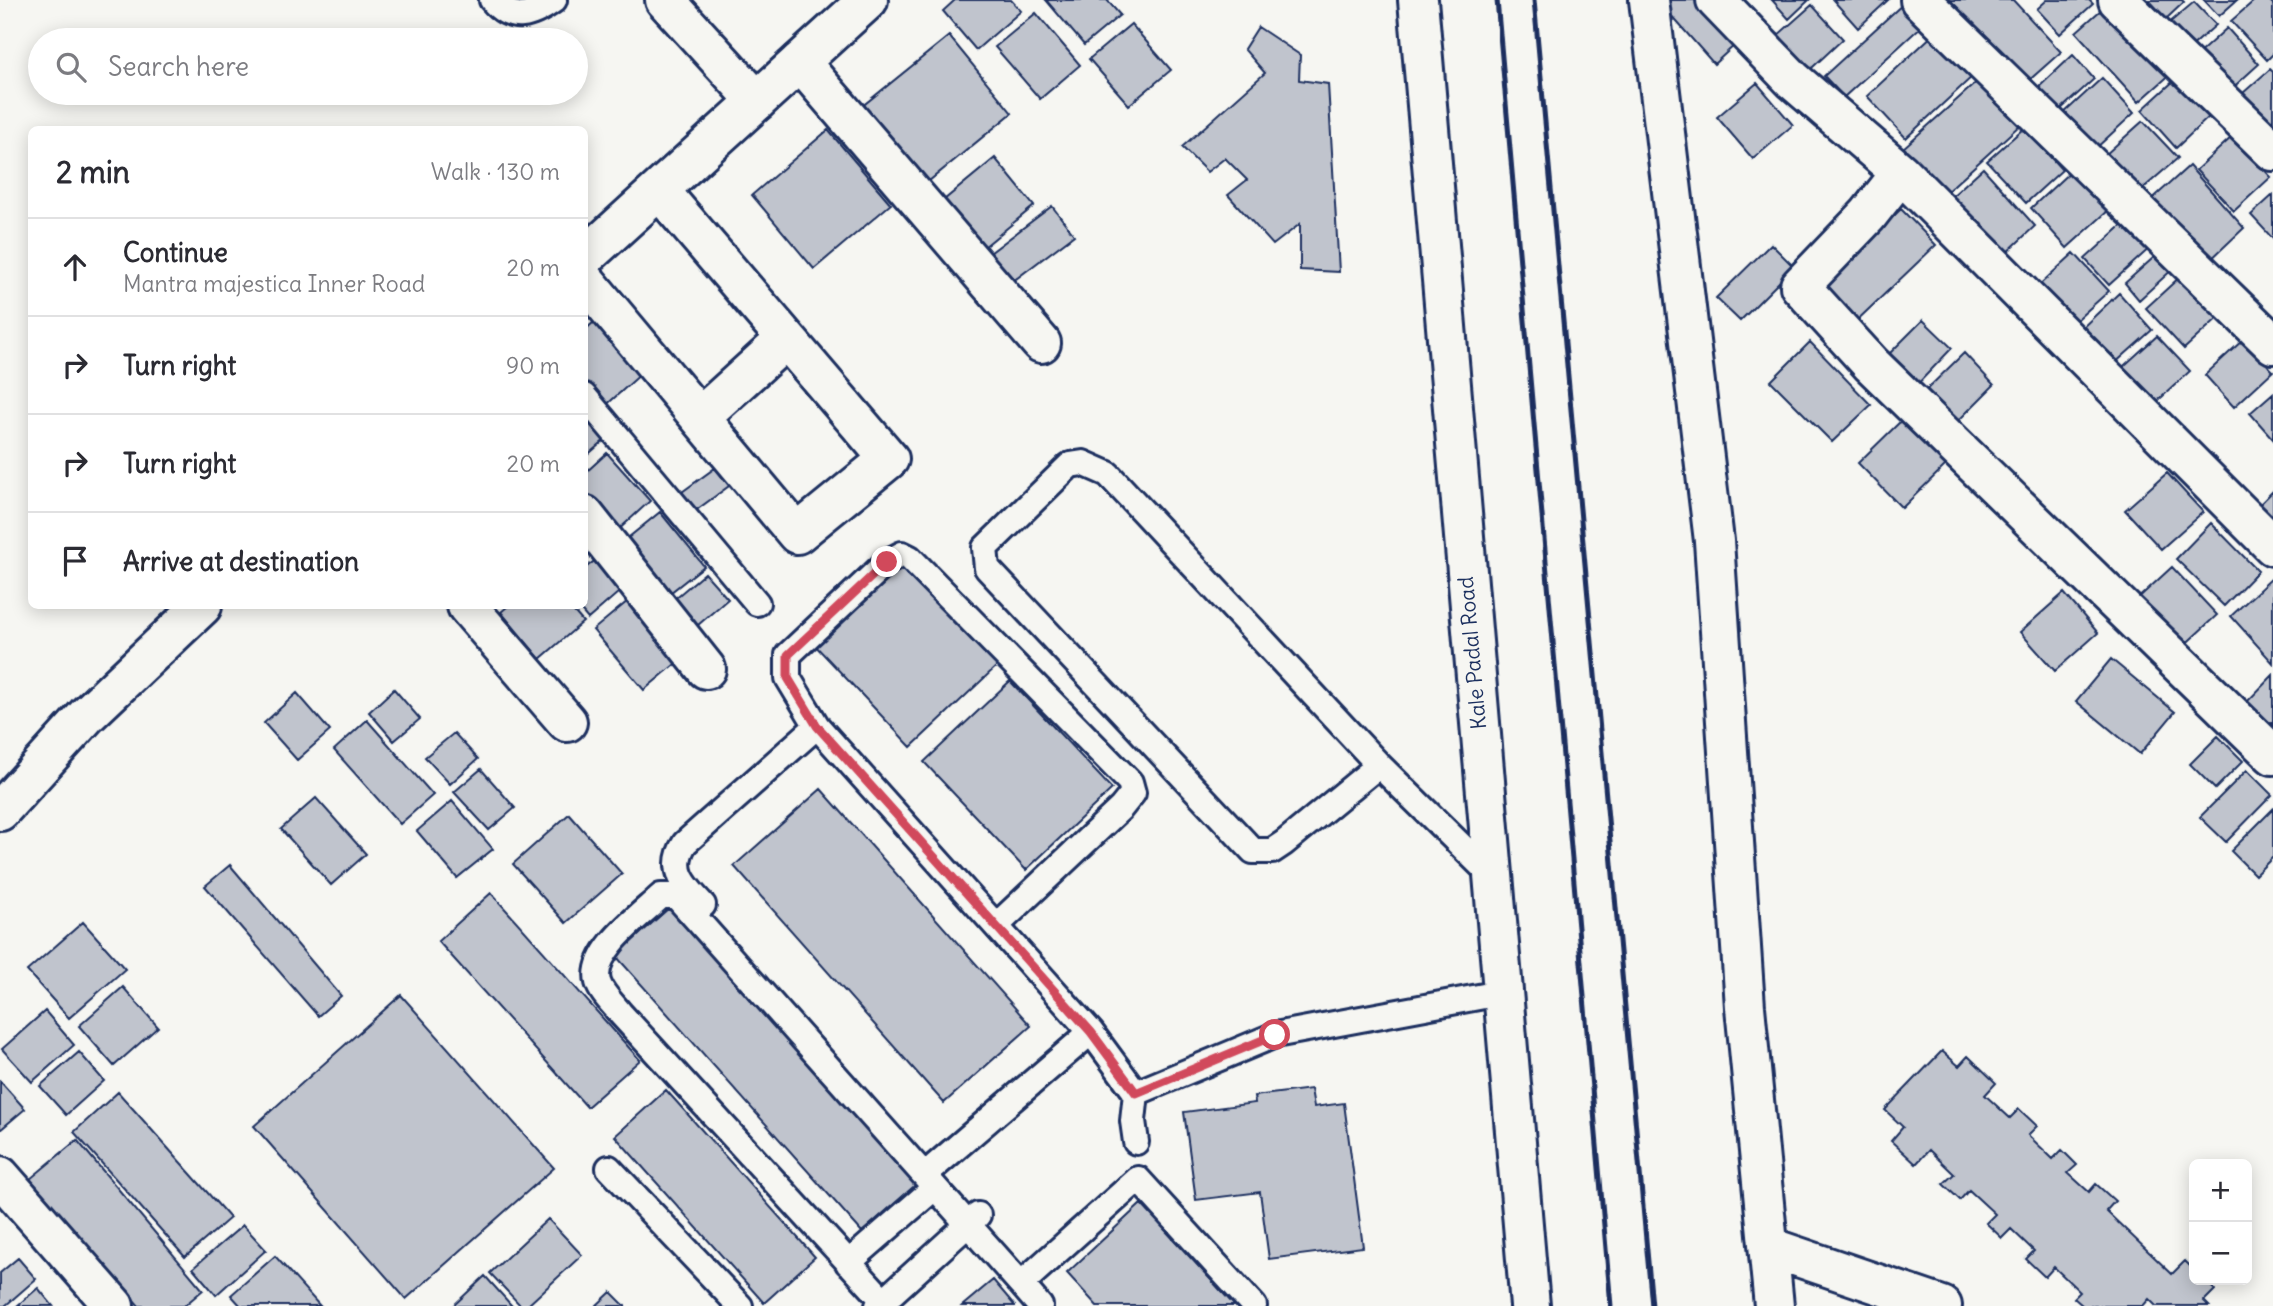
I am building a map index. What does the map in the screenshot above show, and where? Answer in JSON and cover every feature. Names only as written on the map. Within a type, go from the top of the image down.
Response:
[{"type":"street","points":[[665,0],[757,101]]},
{"type":"street","points":[[588,254],[868,0]]},
{"type":"street","name":"Kale Padal Road","points":[[1418,0],[1500,993],[1530,1306]]},
{"type":"street","points":[[1649,0],[1714,541],[1745,1007],[1774,1306]]},
{"type":"street","points":[[1716,0],[1793,80],[1901,173],[2273,546]]},
{"type":"street","points":[[1920,0],[2273,344]]},
{"type":"street","points":[[2118,0],[2273,151]]},
{"type":"street","points":[[800,62],[1041,343]]},
{"type":"street","points":[[1901,173],[1868,215],[1800,286],[1871,364],[2273,755]]},
{"type":"street","points":[[588,284],[797,534],[889,459],[660,191]]},
{"type":"street","points":[[700,417],[786,339]]},
{"type":"street","points":[[588,520],[706,668]]},
{"type":"street","points":[[0,811],[87,715],[199,609]]},
{"type":"street","points":[[470,609],[567,722]]},
{"type":"street","points":[[0,1176],[114,1306]]},
{"type":"street","points":[[1769,1247],[1942,1306]]},
{"type":"lane","points":[[492,0],[502,11],[524,17],[554,0]]},
{"type":"lane","points":[[588,401],[757,603]]},
{"type":"lane","points":[[1379,765],[1284,843],[1272,850],[1253,851],[987,568],[985,548],[1070,465],[1083,463],[1108,474],[1379,765],[1490,875]]},
{"type":"lane","points":[[996,926],[1121,808],[1133,793],[1130,782],[911,558],[902,554],[887,562],[788,655],[788,678],[817,726],[996,926],[1091,1032],[1136,1093],[1133,1121],[1136,1142]]},
{"type":"lane","points":[[817,726],[685,843],[678,854],[678,874],[686,887],[934,1178],[965,1226],[1040,1306]]},
{"type":"lane","points":[[934,1178],[676,896],[661,896],[609,946],[597,970],[598,984],[620,1013],[848,1263],[881,1303],[965,1226]]},
{"type":"lane","points":[[1136,1093],[1275,1035],[1500,993]]},
{"type":"lane","points":[[848,1263],[934,1178],[1091,1032]]},
{"type":"lane","points":[[609,1168],[740,1306]]},
{"type":"lane","points":[[1021,1284],[1138,1179],[1254,1306]]},
{"type":"building","points":[[955,0],[1011,0],[1021,11],[976,50],[943,11]]},
{"type":"building","points":[[1046,0],[1107,0],[1120,15],[1084,45]]},
{"type":"building","points":[[1667,0],[1697,0],[1736,44],[1714,64],[1662,5]]},
{"type":"building","points":[[1772,0],[1809,0],[1789,19]]},
{"type":"building","points":[[1833,0],[1888,0],[1858,28]]},
{"type":"building","points":[[1950,0],[2013,0],[2061,52],[2026,83]]},
{"type":"building","points":[[2047,0],[2089,0],[2093,4],[2060,34],[2037,9]]},
{"type":"building","points":[[2149,0],[2182,0],[2184,2],[2166,19]]},
{"type":"building","points":[[2204,0],[2237,0],[2219,16]]},
{"type":"building","points":[[2255,0],[2269,0],[2273,4],[2273,54],[2267,60],[2231,21]]},
{"type":"building","points":[[2110,2],[2173,72],[2139,102],[2076,32]]},
{"type":"building","points":[[2194,2],[2216,25],[2190,48],[2168,24]]},
{"type":"building","points":[[1904,3],[1924,24],[1844,97],[1824,76]]},
{"type":"building","points":[[1812,5],[1843,39],[1800,79],[1768,44]]},
{"type":"building","points":[[1036,13],[1080,65],[1040,99],[995,47]]},
{"type":"building","points":[[1131,24],[1171,70],[1129,105],[1089,59]]},
{"type":"building","points":[[1258,27],[1300,55],[1299,80],[1328,84],[1339,272],[1300,270],[1300,224],[1273,245],[1228,195],[1247,180],[1225,158],[1207,172],[1182,147],[1265,73],[1244,49]]},
{"type":"building","points":[[2227,28],[2259,64],[2228,92],[2196,56]]},
{"type":"building","points":[[1936,32],[1974,75],[1906,138],[1867,96]]},
{"type":"building","points":[[949,36],[1012,113],[918,190],[855,112]]},
{"type":"building","points":[[2073,55],[2094,79],[2060,110],[2039,87]]},
{"type":"building","points":[[2270,69],[2273,72],[2273,137],[2234,101]]},
{"type":"building","points":[[2102,78],[2134,113],[2095,149],[2063,114]]},
{"type":"building","points":[[2177,78],[2211,115],[2176,148],[2142,110]]},
{"type":"building","points":[[1979,80],[2020,125],[1944,194],[1902,149]]},
{"type":"building","points":[[1757,83],[1793,125],[1753,159],[1717,117]]},
{"type":"building","points":[[2143,121],[2178,158],[2139,192],[2105,155]]},
{"type":"building","points":[[2024,128],[2062,170],[2026,203],[1987,161]]},
{"type":"building","points":[[828,130],[891,204],[814,269],[752,195]]},
{"type":"building","points":[[2233,136],[2271,177],[2234,211],[2196,170]]},
{"type":"building","points":[[995,158],[1034,206],[978,252],[938,205]]},
{"type":"building","points":[[2189,166],[2244,228],[2206,264],[2149,202]]},
{"type":"building","points":[[1983,168],[2035,226],[2004,255],[1951,197]]},
{"type":"building","points":[[2072,170],[2109,210],[2067,248],[2031,208]]},
{"type":"building","points":[[2273,195],[2273,239],[2251,215]]},
{"type":"building","points":[[1052,206],[1074,235],[1000,291],[978,262]]},
{"type":"building","points":[[1901,209],[1936,245],[1849,328],[1815,291]]},
{"type":"building","points":[[2128,220],[2152,246],[2109,285],[2085,259]]},
{"type":"building","points":[[1771,244],[1794,267],[1740,321],[1716,298]]},
{"type":"building","points":[[2161,251],[2175,267],[2139,300],[2125,283]]},
{"type":"building","points":[[2074,253],[2109,291],[2071,325],[2037,287]]},
{"type":"building","points":[[2182,275],[2220,316],[2184,349],[2146,308]]},
{"type":"building","points":[[2119,293],[2152,330],[2114,364],[2081,329]]},
{"type":"building","points":[[1923,320],[1952,348],[1911,391],[1881,362]]},
{"type":"building","points":[[595,321],[642,373],[604,407],[588,389],[588,327]]},
{"type":"building","points":[[2157,336],[2190,371],[2149,409],[2116,373]]},
{"type":"building","points":[[2244,339],[2273,371],[2234,407],[2205,375]]},
{"type":"building","points":[[1810,342],[1871,405],[1832,442],[1771,381]]},
{"type":"building","points":[[1964,353],[1994,385],[1952,427],[1921,395]]},
{"type":"building","points":[[2273,393],[2273,439],[2250,413]]},
{"type":"building","points":[[588,416],[607,438],[588,455]]},
{"type":"building","points":[[1903,419],[1947,464],[1902,508],[1858,463]]},
{"type":"building","points":[[607,453],[650,501],[616,532],[588,503],[588,470]]},
{"type":"building","points":[[715,468],[729,486],[695,511],[682,492]]},
{"type":"building","points":[[2167,473],[2203,512],[2161,549],[2125,510]]},
{"type":"building","points":[[2273,491],[2273,526],[2256,508]]},
{"type":"building","points":[[660,512],[704,566],[661,600],[618,546]]},
{"type":"building","points":[[2211,523],[2258,571],[2224,606],[2176,559]]},
{"type":"building","points":[[601,556],[626,586],[588,619],[580,609],[588,609],[588,566]]},
{"type":"building","points":[[898,559],[998,665],[911,747],[811,641]]},
{"type":"building","points":[[2172,567],[2217,615],[2179,650],[2134,602]]},
{"type":"building","points":[[705,573],[728,599],[690,632],[667,605]]},
{"type":"building","points":[[2273,577],[2273,663],[2231,616]]},
{"type":"building","points":[[2064,593],[2098,633],[2055,671],[2020,632]]},
{"type":"building","points":[[634,596],[685,656],[644,690],[593,630]]},
{"type":"building","points":[[504,609],[572,609],[583,622],[540,659],[501,612]]},
{"type":"building","points":[[2111,659],[2175,712],[2140,754],[2076,701]]},
{"type":"building","points":[[2273,675],[2273,726],[2267,732],[2242,707]]},
{"type":"building","points":[[1010,681],[1112,789],[1026,870],[924,762]]},
{"type":"building","points":[[394,689],[420,719],[394,741],[369,712]]},
{"type":"building","points":[[297,693],[330,731],[297,760],[264,723]]},
{"type":"building","points":[[367,720],[433,795],[400,824],[334,750]]},
{"type":"building","points":[[454,733],[478,759],[450,784],[425,757]]},
{"type":"building","points":[[2218,736],[2243,761],[2215,789],[2190,764]]},
{"type":"building","points":[[481,769],[515,808],[489,830],[454,792]]},
{"type":"building","points":[[2247,770],[2272,795],[2226,842],[2200,817]]},
{"type":"building","points":[[821,789],[1031,1026],[944,1103],[734,866]]},
{"type":"building","points":[[316,798],[366,854],[331,885],[281,829]]},
{"type":"building","points":[[452,801],[493,849],[457,878],[417,831]]},
{"type":"building","points":[[2273,809],[2273,857],[2255,875],[2231,851]]},
{"type":"building","points":[[569,814],[622,874],[566,923],[513,864]]},
{"type":"building","points":[[230,865],[341,996],[318,1016],[205,886]]},
{"type":"building","points":[[491,893],[640,1060],[587,1107],[438,941]]},
{"type":"building","points":[[673,904],[920,1181],[862,1232],[616,956]]},
{"type":"building","points":[[83,922],[125,969],[69,1018],[27,971]]},
{"type":"building","points":[[123,987],[158,1027],[114,1066],[79,1026]]},
{"type":"building","points":[[401,995],[554,1168],[406,1299],[254,1126]]},
{"type":"building","points":[[45,1011],[74,1045],[32,1082],[2,1049]]},
{"type":"building","points":[[1942,1051],[1959,1066],[1968,1056],[1996,1083],[1985,1095],[2010,1118],[2019,1109],[2037,1126],[2028,1135],[2053,1159],[2062,1150],[2077,1165],[2068,1173],[2089,1192],[2096,1184],[2115,1201],[2106,1211],[2172,1274],[2185,1261],[2189,1265],[2189,1285],[2210,1285],[2215,1290],[2204,1301],[2209,1306],[2156,1306],[2149,1299],[2143,1306],[2083,1306],[2074,1298],[2080,1292],[2054,1267],[2045,1277],[2026,1259],[2034,1251],[2011,1229],[2002,1238],[1986,1223],[1995,1214],[1969,1190],[1960,1200],[1943,1184],[1954,1174],[1929,1150],[1916,1164],[1891,1141],[1903,1127],[1885,1110]]},
{"type":"building","points":[[79,1052],[104,1081],[66,1115],[40,1086]]},
{"type":"building","points":[[0,1081],[25,1109],[0,1130]]},
{"type":"building","points":[[1311,1089],[1314,1107],[1344,1103],[1363,1247],[1269,1259],[1260,1192],[1196,1200],[1184,1112],[1255,1103],[1254,1096]]},
{"type":"building","points":[[666,1090],[815,1257],[764,1303],[615,1136]]},
{"type":"building","points":[[118,1092],[230,1218],[185,1257],[74,1132]]},
{"type":"building","points":[[77,1140],[203,1290],[184,1306],[139,1306],[30,1179]]},
{"type":"building","points":[[1141,1204],[1235,1306],[1097,1306],[1067,1273]]},
{"type":"building","points":[[548,1219],[582,1255],[527,1306],[521,1306],[490,1273]]},
{"type":"building","points":[[243,1225],[266,1250],[216,1295],[193,1268]]},
{"type":"building","points":[[275,1256],[320,1306],[241,1306],[231,1295]]},
{"type":"building","points":[[18,1258],[36,1279],[5,1306],[0,1306],[0,1273]]},
{"type":"building","points":[[485,1276],[512,1306],[453,1306]]},
{"type":"building","points":[[993,1280],[1015,1306],[962,1306]]},
{"type":"building","points":[[38,1288],[53,1306],[17,1306]]},
{"type":"building","points":[[611,1292],[625,1306],[596,1306]]},
{"type":"railway","points":[[1497,0],[1611,1306]]},
{"type":"railway","points":[[1534,0],[1652,1306]]},
{"type":"route","points":[[887,562],[788,655],[788,678],[817,726],[1091,1032],[1136,1093],[1275,1035]]}]
